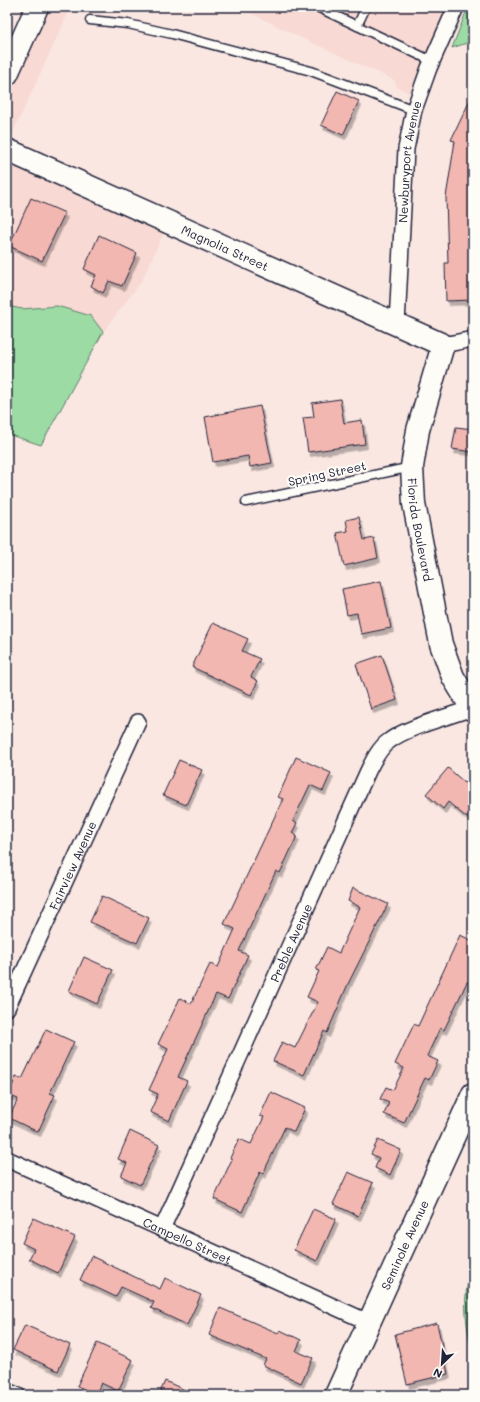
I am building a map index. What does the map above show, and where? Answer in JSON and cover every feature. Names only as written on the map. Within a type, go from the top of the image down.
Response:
[{"type":"street","points":[[7,74],[37,7]]},
{"type":"street","name":"Newburyport Avenue","points":[[397,324],[406,149],[414,110],[432,60],[456,7]]},
{"type":"street","name":"Magnolia Street","points":[[7,150],[443,345]]},
{"type":"street","points":[[443,345],[473,339]]},
{"type":"street","name":"Florida Boulevard","points":[[443,345],[418,430],[412,467],[414,504],[441,644],[453,677],[473,709]]},
{"type":"street","name":"Preble Avenue","points":[[162,1229],[364,778],[378,754],[388,741],[404,732],[473,709]]},
{"type":"street","name":"Fairview Avenue","points":[[7,1008],[138,722]]},
{"type":"street","name":"Seminole Avenue","points":[[336,1395],[473,1094]]},
{"type":"street","name":"Campello Street","points":[[7,1159],[368,1322]]},
{"type":"street","points":[[7,1391],[17,1395]]},
{"type":"lane","points":[[317,7],[432,60]]},
{"type":"lane","points":[[357,26],[366,7]]},
{"type":"lane","points":[[90,20],[128,24],[310,71],[414,110]]},
{"type":"lane","name":"Spring Street","points":[[246,502],[412,467]]},
{"type":"shaded area","points":[[46,7],[71,7],[9,141],[7,140],[7,93]]},
{"type":"shaded area","points":[[239,7],[448,7],[422,65],[411,94],[397,87],[394,80],[293,34]]},
{"type":"shaded area","points":[[7,160],[165,230],[141,282],[103,332],[91,316],[57,306],[22,309],[7,306]]},
{"type":"green space","points":[[468,7],[473,7],[473,41],[452,48]]},
{"type":"green space","points":[[7,306],[22,309],[57,306],[91,316],[103,332],[41,445],[7,434]]},
{"type":"green space","points":[[473,1268],[473,1360],[467,1325],[466,1291]]},
{"type":"building","points":[[337,91],[359,101],[343,135],[321,125]]},
{"type":"building","points":[[473,94],[473,300],[446,301],[445,263],[448,263],[446,197],[455,141],[451,140]]},
{"type":"building","points":[[31,198],[65,213],[42,261],[9,246]]},
{"type":"building","points":[[99,235],[137,253],[122,286],[109,281],[103,293],[91,286],[96,275],[84,269]]},
{"type":"building","points":[[340,399],[344,423],[362,420],[365,444],[308,452],[303,418],[314,417],[312,403]]},
{"type":"building","points":[[260,406],[272,463],[250,467],[248,456],[213,462],[205,417]]},
{"type":"building","points":[[456,427],[473,429],[473,452],[452,449]]},
{"type":"building","points":[[359,517],[364,540],[374,538],[378,558],[344,566],[337,533],[348,531],[346,520]]},
{"type":"building","points":[[381,581],[391,628],[361,634],[357,613],[347,615],[342,589]]},
{"type":"building","points":[[213,623],[248,639],[242,651],[260,659],[251,677],[258,681],[251,695],[192,667]]},
{"type":"building","points":[[382,655],[397,700],[371,709],[356,664]]},
{"type":"building","points":[[296,757],[331,773],[323,791],[310,785],[293,821],[297,823],[292,833],[297,836],[280,873],[276,871],[239,951],[248,955],[228,999],[216,994],[178,1077],[187,1081],[169,1121],[150,1112],[158,1094],[149,1090],[168,1049],[158,1044],[180,998],[191,1004],[210,964],[218,967],[235,929],[224,924],[283,799],[278,797]]},
{"type":"building","points":[[179,760],[202,770],[186,805],[163,795]]},
{"type":"building","points":[[448,768],[473,790],[473,810],[467,818],[448,802],[443,809],[426,794]]},
{"type":"building","points":[[353,888],[388,904],[348,984],[327,1033],[324,1031],[304,1075],[273,1061],[282,1042],[295,1048],[318,1002],[307,997],[319,971],[316,970],[327,947],[339,953],[360,907],[348,901]]},
{"type":"building","points":[[102,896],[149,918],[137,943],[90,922]]},
{"type":"building","points":[[460,935],[473,941],[473,973],[469,982],[467,982],[444,1030],[440,1028],[427,1056],[438,1061],[429,1080],[425,1078],[404,1123],[384,1114],[389,1103],[380,1099],[386,1087],[393,1090],[404,1068],[395,1064],[414,1024],[418,1026]]},
{"type":"building","points":[[84,957],[113,970],[97,1004],[69,991]]},
{"type":"building","points":[[46,1029],[74,1042],[50,1093],[55,1095],[38,1132],[9,1118],[18,1099],[8,1095],[16,1077],[22,1079]]},
{"type":"building","points":[[271,1092],[305,1108],[294,1132],[285,1127],[263,1174],[260,1172],[242,1212],[214,1199],[232,1159],[230,1158],[239,1139],[251,1144],[264,1117],[260,1116]]},
{"type":"building","points":[[130,1131],[159,1145],[140,1185],[121,1176],[127,1163],[118,1159]]},
{"type":"building","points":[[378,1140],[401,1150],[390,1175],[375,1168],[379,1158],[371,1154]]},
{"type":"building","points":[[348,1172],[373,1183],[358,1216],[333,1204]]},
{"type":"building","points":[[313,1209],[336,1219],[317,1261],[294,1250]]},
{"type":"building","points":[[33,1218],[75,1237],[58,1273],[29,1259],[34,1249],[22,1243]]},
{"type":"building","points":[[91,1256],[160,1289],[165,1278],[201,1295],[187,1325],[151,1308],[154,1302],[121,1287],[116,1297],[80,1280]]},
{"type":"building","points":[[220,1308],[278,1333],[280,1330],[301,1340],[296,1351],[313,1358],[301,1383],[263,1365],[266,1359],[209,1335]]},
{"type":"building","points":[[437,1323],[448,1374],[407,1384],[395,1334]]},
{"type":"building","points":[[25,1325],[70,1345],[58,1371],[13,1350]]},
{"type":"building","points":[[97,1343],[133,1360],[118,1391],[101,1383],[96,1394],[77,1386]]},
{"type":"building","points":[[165,1381],[196,1395],[159,1395]]}]
